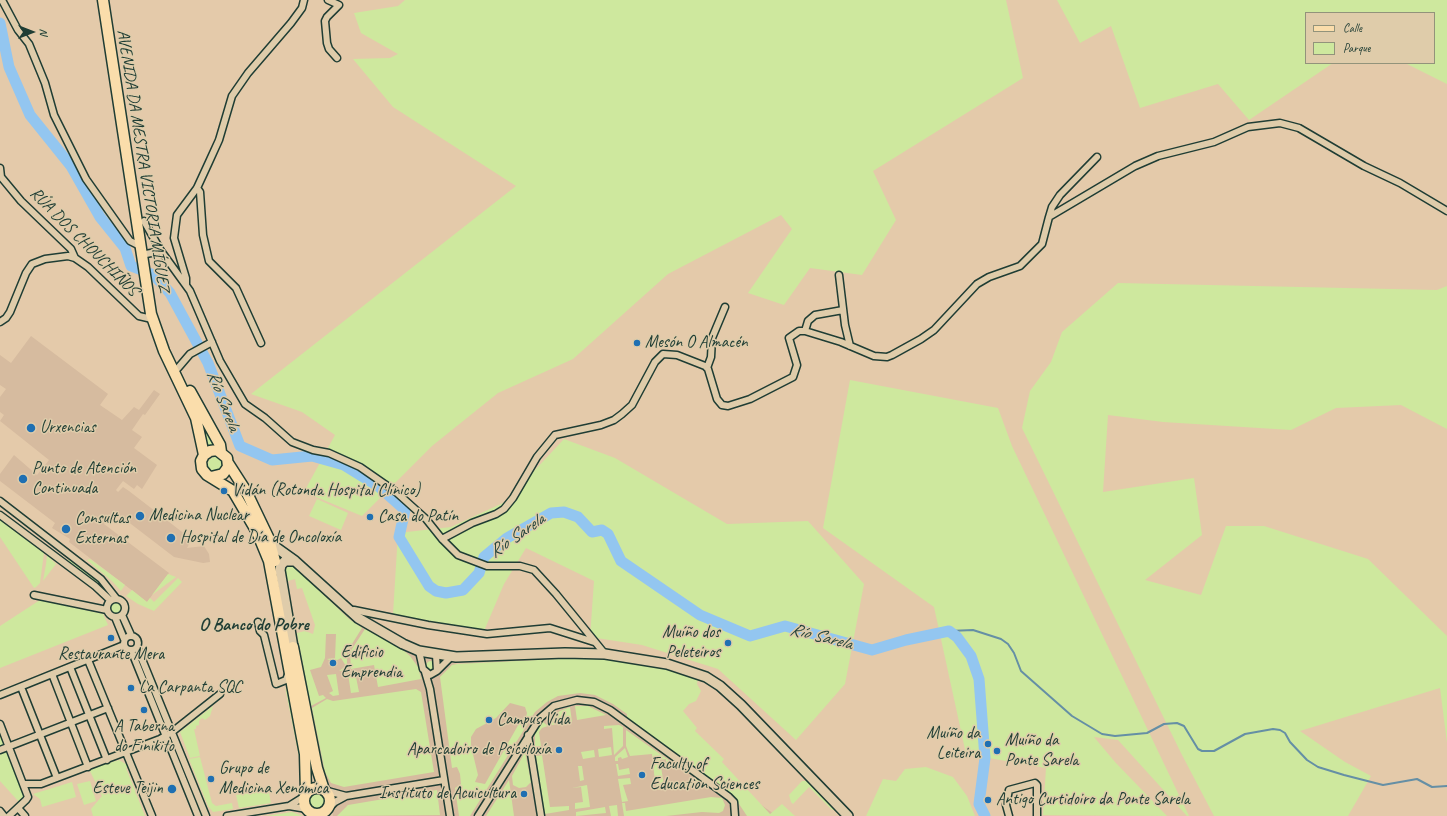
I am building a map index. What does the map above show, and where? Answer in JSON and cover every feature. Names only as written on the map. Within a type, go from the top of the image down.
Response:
[{"type":"main road","name":"AVENIDA DA MESTRA VICTORIA MÍGUEZ","points":[[103,0],[144,278],[153,323],[196,418],[204,455]]},
{"type":"main road","name":"AVENIDA DA MESTRA VICTORIA MÍGUEZ","points":[[153,323],[220,445],[221,452]]},
{"type":"main road","points":[[221,452],[210,451],[204,455],[201,461],[202,469],[211,477],[233,491],[273,563],[294,653],[317,768],[324,790],[330,798],[328,813],[318,815],[309,812],[304,803],[306,795],[305,754],[290,671],[273,563],[270,543],[246,491],[228,463],[227,458],[221,452]]},
{"type":"main road","points":[[211,477],[223,474],[228,463]]},
{"type":"main road","points":[[306,795],[314,788],[324,790]]},
{"type":"street","points":[[2,0],[18,30],[29,44],[45,83],[54,115],[86,179],[141,254],[162,251]]},
{"type":"street","points":[[186,284],[186,278],[176,248],[175,228],[177,215],[197,188],[219,140],[232,96],[248,73],[291,23],[302,8],[304,0]]},
{"type":"street","points":[[328,0],[339,5],[327,17],[326,21],[327,43],[329,49],[337,58]]},
{"type":"street","points":[[1049,217],[1134,166],[1158,156],[1214,142],[1248,127],[1280,123],[1299,128],[1364,166],[1400,183],[1447,211]]},
{"type":"street","points":[[442,540],[472,523],[496,514],[504,509],[513,498],[537,457],[556,435],[601,425],[614,420],[622,414],[632,405],[655,362],[663,354],[677,355],[701,363],[707,368],[719,402],[722,405],[728,406],[739,403],[793,377],[797,365],[789,338],[799,330],[850,346],[874,356],[887,357],[921,339],[944,321],[977,284],[989,277],[1020,266],[1042,244],[1052,207],[1060,195],[1097,157]]},
{"type":"street","name":"RÚA DOS CHOUCHIÑOS","points":[[0,168],[1,177],[20,201],[71,249],[75,258],[88,267],[139,316],[153,323]]},
{"type":"street","points":[[197,188],[200,192],[203,235],[209,261],[236,288],[261,343]]},
{"type":"street","points":[[144,221],[162,251],[186,284],[199,309],[210,343],[245,404],[265,418],[292,442],[313,450],[329,453],[366,471],[396,492],[421,514],[442,540],[458,555],[487,566],[520,566],[534,570],[556,594],[605,654]]},
{"type":"street","points":[[0,322],[6,318],[10,312],[26,274],[32,264],[45,259],[63,256],[75,258]]},
{"type":"street","points":[[839,275],[843,310],[850,346]]},
{"type":"street","points":[[707,368],[711,357],[712,338],[725,307]]},
{"type":"street","points":[[805,331],[808,322],[815,315],[843,310]]},
{"type":"street","points":[[178,368],[190,354],[210,343]]},
{"type":"street","points":[[233,491],[244,502],[264,538],[295,561]]},
{"type":"street","points":[[0,501],[101,579],[113,599]]},
{"type":"street","points":[[257,514],[272,535],[295,561],[348,611],[371,626],[419,651],[451,657],[565,653],[605,654],[681,667],[706,677],[720,686],[848,816]]},
{"type":"street","points":[[0,515],[113,599],[122,600],[125,605],[125,610],[122,615],[115,618]]},
{"type":"street","points":[[294,653],[280,570],[281,565],[285,561],[295,561]]},
{"type":"street","points":[[34,595],[107,610]]},
{"type":"street","points":[[113,599],[107,605],[107,610],[110,615],[115,618],[124,642],[134,649],[172,732],[206,816]]},
{"type":"street","points":[[348,611],[354,610],[428,625],[487,634],[550,628],[594,642]]},
{"type":"street","points":[[122,615],[131,635],[137,638],[138,643],[134,649]]},
{"type":"street","points":[[258,622],[260,631],[264,635],[276,684],[280,683],[288,687],[296,704]]},
{"type":"street","points":[[0,695],[88,660],[124,642],[131,635]]},
{"type":"street","points":[[134,649],[165,736],[198,816]]},
{"type":"street","points":[[419,651],[430,689],[450,816]]},
{"type":"street","points":[[430,689],[436,672],[436,655]]},
{"type":"street","points":[[425,672],[430,675],[436,672],[451,657]]},
{"type":"street","points":[[88,660],[152,816]]},
{"type":"street","points":[[70,667],[106,760]]},
{"type":"street","points":[[280,683],[287,678],[290,671]]},
{"type":"street","points":[[52,674],[88,767]]},
{"type":"street","points":[[21,687],[57,778]]},
{"type":"street","points":[[23,784],[41,784],[165,736],[220,694]]},
{"type":"street","points":[[478,816],[528,735],[544,714],[554,706],[577,700],[594,702],[610,710],[729,797],[734,802],[741,816]]},
{"type":"street","points":[[0,750],[108,708]]},
{"type":"street","points":[[0,724],[28,798],[9,816]]},
{"type":"street","points":[[528,735],[541,816]]},
{"type":"street","points":[[328,813],[335,802],[346,796],[444,780]]},
{"type":"street","points":[[1008,816],[1006,805],[1009,790],[1035,783],[1037,785],[1038,816]]},
{"type":"street","points":[[324,790],[346,796]]},
{"type":"street","points":[[227,816],[289,806],[306,795]]},
{"type":"street","points":[[729,797],[732,816]]},
{"type":"street","points":[[734,802],[736,816]]},
{"type":"street","points":[[289,806],[309,812]]},
{"type":"street","points":[[18,808],[25,816]]},
{"type":"street","points":[[0,811],[4,816]]},
{"type":"shaded area","points":[[31,336],[108,394],[100,405],[122,420],[134,407],[139,410],[154,390],[160,394],[132,430],[142,437],[134,448],[157,465],[142,489],[137,485],[134,489],[123,481],[116,490],[118,492],[123,487],[186,535],[184,538],[190,542],[187,548],[204,546],[209,554],[210,562],[203,563],[174,557],[114,511],[104,524],[169,573],[147,602],[69,542],[70,539],[52,528],[55,523],[0,481],[0,474],[14,455],[37,475],[49,460],[0,421],[4,415],[0,412],[0,397],[6,389],[0,385],[0,355],[11,363]]},
{"type":"shaded area","name":"Campus Vida","points":[[339,609],[354,623],[402,649],[457,664],[551,658],[777,816],[333,816],[300,648]]},
{"type":"green space","points":[[405,0],[1006,0],[1023,78],[873,171],[896,220],[862,275],[810,268],[784,305],[748,293],[792,229],[781,215],[668,274],[573,359],[498,393],[432,446],[362,516],[304,492],[335,435],[302,412],[251,394],[516,186],[393,107],[353,59],[390,58],[398,54],[361,33],[354,13],[398,6]]},
{"type":"green space","points":[[1057,0],[1447,0],[1447,84],[1407,64],[1435,64],[1435,12],[1305,12],[1305,64],[1332,64],[1249,120],[1218,84],[1140,108],[1111,26],[1080,43]]},
{"type":"green space","points":[[1118,283],[1437,290],[1447,286],[1447,429],[1401,405],[1336,408],[1291,430],[1163,422],[1108,415],[1103,492],[1194,478],[1202,535],[1145,580],[1201,595],[1226,526],[1264,526],[1368,559],[1447,636],[1447,743],[1440,688],[1300,731],[1345,762],[1371,776],[1348,816],[1214,816],[1181,753],[1022,428],[1030,391],[1051,362],[1062,332]]},
{"type":"green space","points":[[850,380],[998,408],[1012,446],[1189,816],[1187,816],[1118,740],[1094,737],[1115,762],[1167,816],[1043,815],[1046,768],[966,754],[934,607],[823,528]]},
{"type":"green space","points":[[192,402],[217,445],[208,446],[207,438]]},
{"type":"green space","points":[[564,439],[615,458],[727,524],[808,521],[864,584],[845,684],[796,740],[718,669],[642,645],[590,637],[594,581],[526,548],[504,584],[484,631],[393,614],[398,533],[451,527],[505,502]]},
{"type":"green space","points":[[215,457],[220,459],[222,464],[220,469],[215,471],[210,469],[208,464],[210,459]]},
{"type":"green space","points":[[317,499],[348,513],[341,530],[309,516]]},
{"type":"green space","points":[[0,520],[44,553],[40,583],[36,587],[34,588],[0,537]]},
{"type":"green space","points":[[47,555],[56,564],[43,581],[46,564]]},
{"type":"green space","points":[[69,558],[94,575],[108,591],[107,593],[70,563],[68,560]]},
{"type":"green space","points":[[90,559],[125,585],[121,591],[112,581],[87,560]]},
{"type":"green space","points":[[288,566],[293,566],[349,619],[362,628],[347,652],[347,670],[339,671],[346,666],[341,658],[334,662],[327,659],[335,658],[336,634],[326,634],[325,658],[321,667],[310,670],[319,696],[323,695],[326,698],[311,706],[297,633],[305,631],[313,634],[315,625],[302,588],[297,589],[295,579],[288,581],[285,571]]},
{"type":"green space","points":[[168,574],[176,577],[152,595]]},
{"type":"green space","points":[[178,578],[182,582],[154,611],[138,604],[126,596],[132,590],[147,602],[150,598],[154,602]]},
{"type":"green space","points":[[40,600],[103,614],[108,625],[0,668],[0,626]]},
{"type":"green space","points":[[116,601],[121,603],[123,608],[121,613],[116,615],[111,613],[109,608],[111,603]]},
{"type":"green space","points":[[365,629],[402,649],[410,656],[418,667],[421,679],[378,687],[374,665],[351,669],[350,652]]},
{"type":"green space","points":[[578,658],[610,660],[660,668],[698,679],[697,684],[701,691],[696,701],[689,704],[683,711],[697,728],[695,731],[724,759],[722,762],[770,814],[782,804],[795,816],[747,816],[733,795],[627,718],[627,714],[613,704],[595,695],[580,693],[558,696],[547,702],[535,712],[470,816],[459,816],[455,788],[461,784],[460,774],[457,767],[452,768],[440,677],[452,665]],"holes":[[[510,703],[525,707],[527,713],[526,717],[521,720],[485,784],[475,782],[478,775],[471,746],[471,737],[476,729],[496,718]]]},
{"type":"green space","points":[[429,661],[433,661],[435,662],[435,670],[429,671],[426,668],[426,664]]},
{"type":"green space","points":[[355,672],[359,692],[351,693],[348,674]]},
{"type":"green space","points":[[336,674],[339,695],[333,696],[329,693],[333,691],[327,675]]},
{"type":"green space","points":[[285,687],[290,700],[301,750],[302,772]]},
{"type":"green space","points":[[416,689],[421,692],[434,772],[344,787],[331,783],[325,772],[312,708],[327,699],[333,701]]},
{"type":"green space","points":[[213,706],[210,716],[205,720],[202,718],[199,721],[199,725],[196,726],[196,729],[194,729],[200,756],[190,758],[180,732]]},
{"type":"green space","points":[[575,706],[588,706],[606,715],[577,720]]},
{"type":"green space","points":[[570,707],[572,722],[552,725],[547,720],[560,711]]},
{"type":"green space","points":[[543,722],[548,726],[542,728],[539,732],[541,746],[535,747],[535,733]]},
{"type":"green space","points":[[619,725],[623,727],[623,746],[614,755],[612,728],[604,729],[604,726]]},
{"type":"green space","points":[[626,730],[670,761],[666,762],[666,759],[660,760],[664,786],[696,781],[696,779],[704,784],[658,790],[655,782],[652,754],[630,756],[626,746]]},
{"type":"green space","points":[[0,731],[26,797],[19,802],[0,781]]},
{"type":"green space","points":[[611,747],[612,755],[599,757],[598,749]]},
{"type":"green space","points":[[625,748],[628,757],[622,759],[621,757],[618,758],[618,761],[615,761],[615,757]]},
{"type":"green space","points":[[594,750],[595,757],[583,759],[581,752]]},
{"type":"green space","points":[[525,752],[531,782],[526,787],[519,788],[513,785],[512,776]]},
{"type":"green space","points":[[542,755],[550,807],[569,806],[569,810],[545,814],[536,756]]},
{"type":"green space","points":[[200,757],[212,803],[216,806],[232,803],[233,809],[213,812],[208,806],[189,759]]},
{"type":"green space","points":[[119,760],[129,766],[126,768],[145,816],[93,816],[91,809],[102,796],[89,769]]},
{"type":"green space","points":[[616,764],[618,764],[619,770],[629,768],[630,774],[618,776]]},
{"type":"green space","points":[[578,766],[582,766],[584,780],[580,781]]},
{"type":"green space","points":[[926,767],[953,777],[967,796],[975,816],[866,816],[883,779],[896,781],[905,769]]},
{"type":"green space","points":[[630,778],[631,784],[623,785],[628,801],[622,802],[618,779]]},
{"type":"green space","points":[[509,780],[514,816],[486,816]]},
{"type":"green space","points":[[90,781],[96,801],[84,805],[77,784]]},
{"type":"green space","points":[[802,781],[807,781],[835,810],[832,810],[809,787],[793,804],[789,795]]},
{"type":"green space","points":[[72,782],[76,797],[42,807],[40,799],[33,794]]},
{"type":"green space","points":[[587,785],[590,807],[575,809],[575,803],[583,802],[581,787],[572,788]]},
{"type":"green space","points":[[268,788],[271,803],[239,808],[236,795]]},
{"type":"green space","points":[[437,790],[440,815],[337,816],[348,805]]},
{"type":"green space","points":[[317,793],[323,795],[325,801],[323,807],[317,809],[311,807],[309,801],[311,795]]},
{"type":"green space","points":[[711,797],[722,798],[725,805],[723,811],[719,813],[702,812],[666,816],[624,816],[622,803],[625,803],[626,811]]},
{"type":"green space","points":[[617,805],[618,816],[611,816],[609,806]]},
{"type":"green space","points":[[605,807],[606,813],[576,816],[576,812]]},
{"type":"green space","points":[[292,812],[303,816],[266,816]]},
{"type":"waterway","name":"Río Sarela","points":[[0,23],[9,67],[30,115],[71,166],[100,217],[125,248],[131,266],[154,275],[170,293],[208,363],[240,446],[272,460],[312,456],[344,465],[378,486],[405,510],[399,537],[429,586],[436,591],[446,593],[463,590],[479,573],[484,557],[507,538],[551,513],[564,512],[578,517],[592,532],[602,530],[608,534],[621,561],[700,615],[750,636],[785,626],[872,650],[906,640],[949,631],[957,637],[971,656],[979,679],[985,758],[979,804],[985,816]]},
{"type":"waterway","points":[[949,631],[973,630],[1001,639],[1008,644],[1014,653],[1021,671],[1072,716],[1102,734],[1115,736],[1147,733],[1164,724],[1177,723],[1184,726],[1198,749],[1202,751],[1214,751],[1245,734],[1273,729],[1280,730],[1285,733],[1290,742],[1307,760],[1318,767],[1383,785],[1417,779],[1432,787],[1447,786]]},
{"type":"place","name":"Mesón O Almacén","points":[[637,343]]},
{"type":"place","name":"Urxencias","points":[[31,428]]},
{"type":"place","name":"Punto de Atención Continuada","points":[[23,479]]},
{"type":"place","name":"Vidán (Rotonda Hospital Clínico)","points":[[224,491]]},
{"type":"place","name":"Medicina Nuclear","points":[[140,516]]},
{"type":"place","name":"Casa do Patín","points":[[370,517]]},
{"type":"place","name":"Consultas Externas","points":[[66,529]]},
{"type":"place","name":"Hospital de Día de Oncoloxía","points":[[171,538]]},
{"type":"place","name":"Restaurante Mera","points":[[111,638]]},
{"type":"place","name":"Muíño dos Peleteiros","points":[[728,643]]},
{"type":"place","name":"Edificio Emprendia","points":[[333,663]]},
{"type":"place","name":"La Carpanta SQC","points":[[131,688]]},
{"type":"place","name":"A Taberna do Finikito","points":[[144,710]]},
{"type":"place","name":"Campus Vida","points":[[489,720]]},
{"type":"place","name":"Muíño da Leiteira","points":[[988,744]]},
{"type":"place","name":"Aparcadoiro de Psicoloxía","points":[[559,750]]},
{"type":"place","name":"Muíño da Ponte Sarela","points":[[997,751]]},
{"type":"place","name":"Faculty of Education Sciences","points":[[642,775]]},
{"type":"place","name":"Grupo de Medicina Xenómica","points":[[211,779]]},
{"type":"place","name":"Esteve Teijin","points":[[172,789]]},
{"type":"place","name":"Instituto de Acuicultura","points":[[524,794]]},
{"type":"place","name":"Antigo Curtidoiro da Ponte Sarela","points":[[988,800]]},
{"type":"district","name":"O Banco do Pobre","points":[[254,625]]}]
